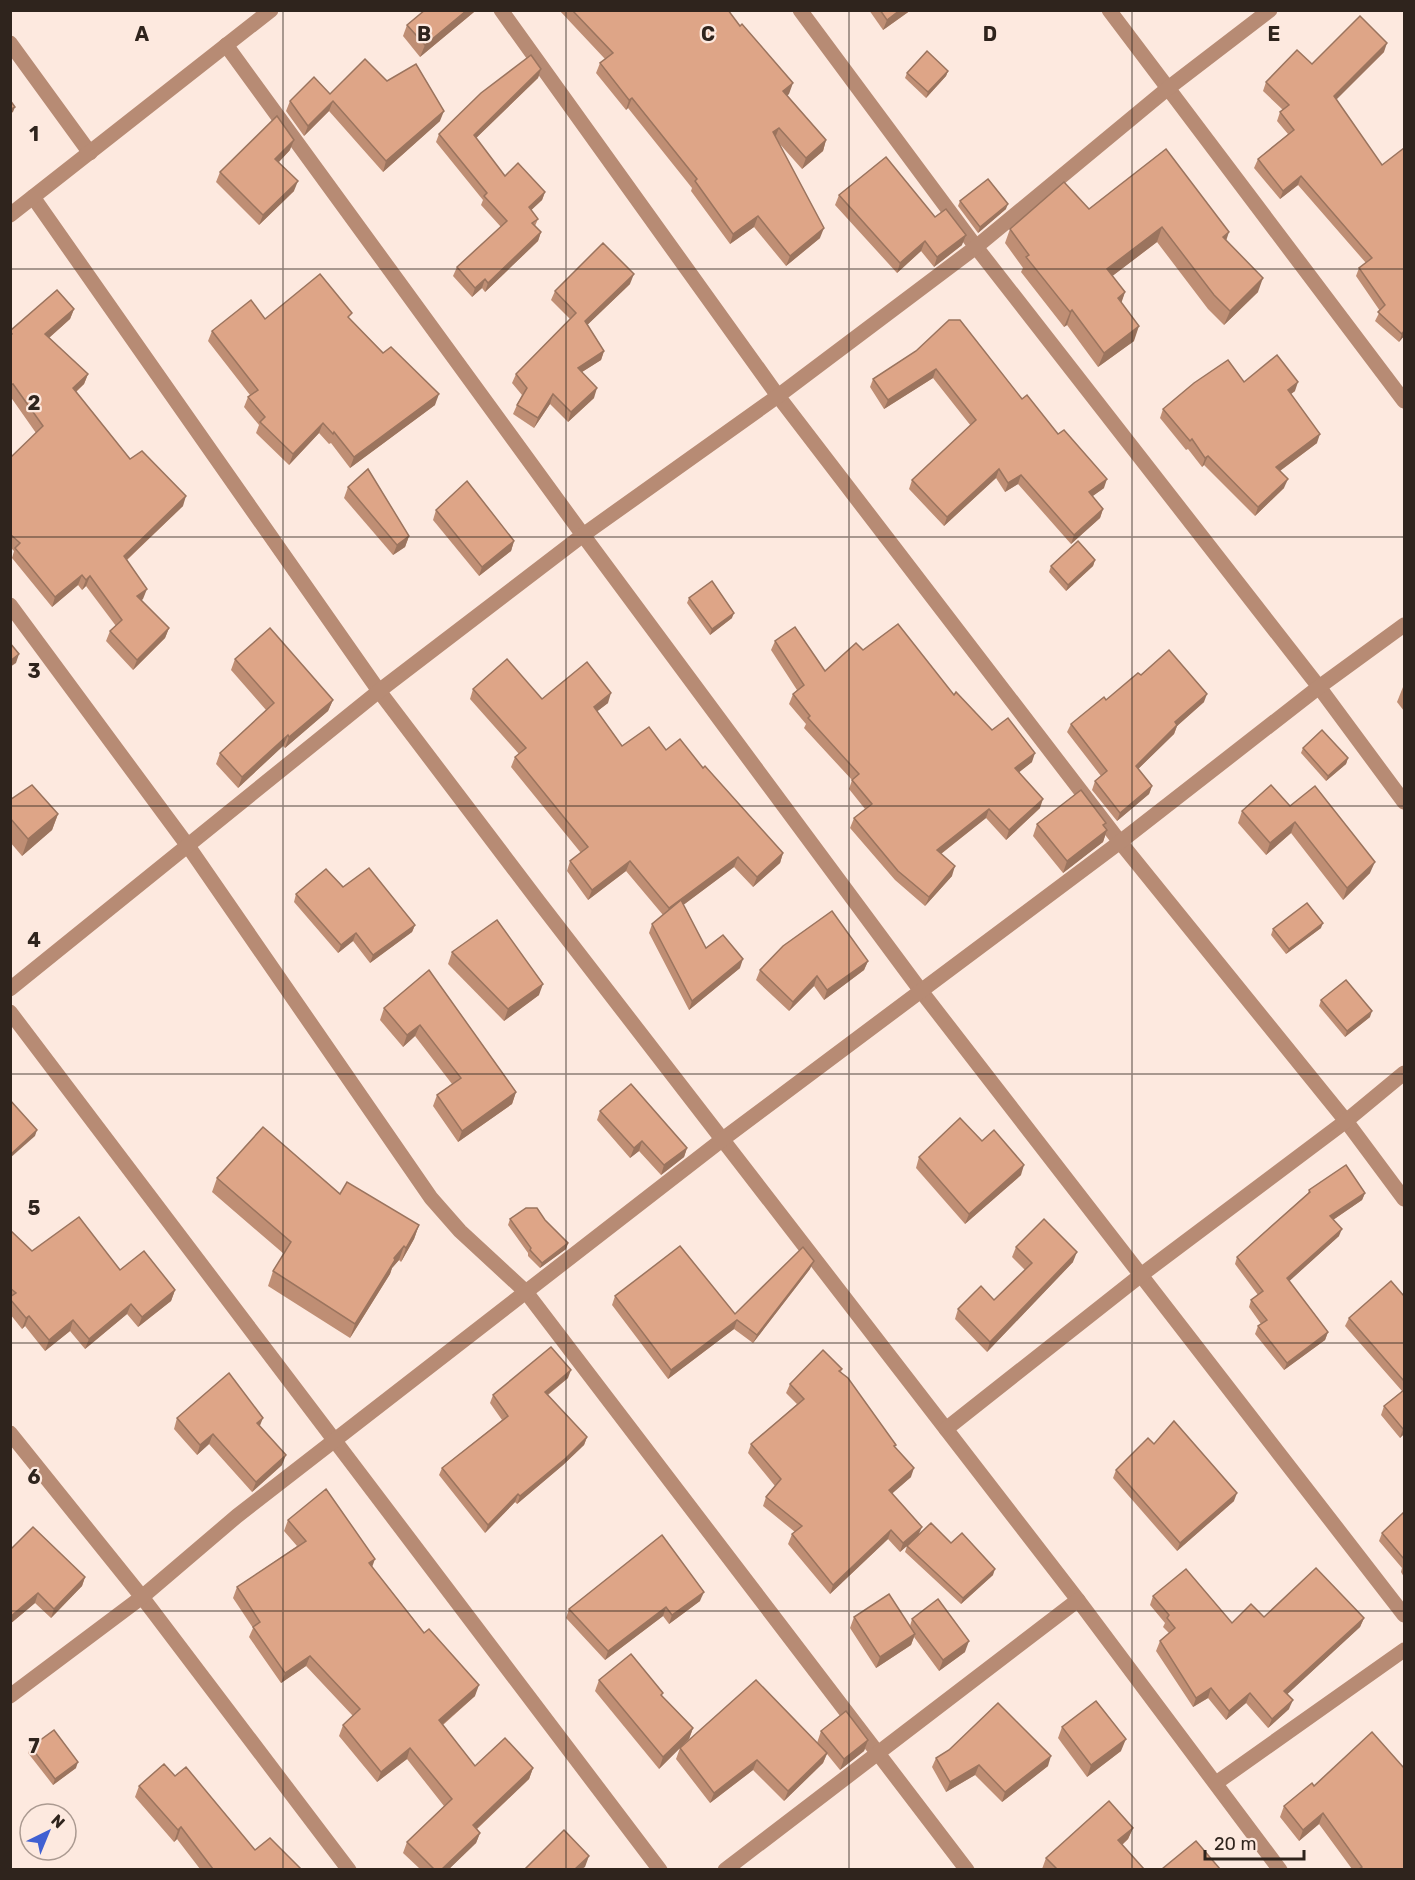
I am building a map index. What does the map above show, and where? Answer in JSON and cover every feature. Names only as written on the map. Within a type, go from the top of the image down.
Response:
[{"type":"street","points":[[10,214],[271,10]]},
{"type":"street","points":[[501,10],[778,396],[1120,842],[1346,1121],[1404,1199]]},
{"type":"street","points":[[800,10],[976,247],[1319,687],[1404,802]]},
{"type":"street","points":[[1109,10],[1404,401]]},
{"type":"street","points":[[10,989],[379,691],[583,535],[778,396],[976,247],[1167,89],[1270,10]]},
{"type":"street","points":[[10,43],[90,153]]},
{"type":"street","points":[[226,45],[583,535],[921,991],[1404,1615]]},
{"type":"street","points":[[33,197],[379,691],[1078,1600],[1280,1869]]},
{"type":"street","points":[[10,605],[188,846],[431,1198],[460,1231],[526,1292],[967,1869]]},
{"type":"street","points":[[10,1696],[142,1598],[237,1516],[723,1139],[1120,842],[1319,687],[1404,625]]},
{"type":"street","points":[[10,1012],[660,1869]]},
{"type":"street","points":[[946,1429],[1141,1275],[1346,1121],[1404,1073]]},
{"type":"street","points":[[10,1432],[142,1598],[349,1869]]},
{"type":"street","points":[[725,1869],[1078,1600]]},
{"type":"street","points":[[1216,1783],[1404,1650]]},
{"type":"building","points":[[425,10],[467,10],[425,45],[407,25]]},
{"type":"building","points":[[572,10],[728,10],[793,83],[783,91],[826,140],[806,158],[779,128],[773,132],[824,228],[790,256],[758,216],[733,234],[695,181],[697,179],[632,98],[629,100],[600,63],[613,53]]},
{"type":"building","points":[[880,10],[900,10],[887,20]]},
{"type":"building","points":[[1360,16],[1387,43],[1334,96],[1382,165],[1404,148],[1404,331],[1402,334],[1378,312],[1385,305],[1359,268],[1372,258],[1301,176],[1283,191],[1258,159],[1294,130],[1280,112],[1289,105],[1266,82],[1297,50],[1312,64]]},
{"type":"building","points":[[927,51],[948,71],[928,92],[907,73]]},
{"type":"building","points":[[531,55],[541,69],[474,135],[505,176],[518,163],[545,192],[529,207],[538,219],[532,223],[541,232],[488,283],[485,279],[475,288],[457,267],[507,221],[484,196],[487,193],[439,134],[481,93]]},
{"type":"building","points":[[365,59],[387,81],[416,64],[444,111],[386,161],[333,101],[308,126],[290,101],[314,77],[330,94]]},
{"type":"building","points":[[10,100],[15,107],[10,110]]},
{"type":"building","points":[[277,116],[294,140],[275,159],[298,181],[263,215],[220,172]]},
{"type":"building","points":[[1166,149],[1229,232],[1223,237],[1263,278],[1230,311],[1214,295],[1162,227],[1107,269],[1125,292],[1118,298],[1139,326],[1104,353],[1072,310],[1070,312],[1026,257],[1029,255],[1010,229],[1064,182],[1089,209]]},
{"type":"building","points":[[886,157],[935,217],[946,209],[966,235],[937,257],[925,241],[900,263],[839,195]]},
{"type":"building","points":[[988,179],[1008,204],[980,227],[960,201]]},
{"type":"building","points":[[603,243],[634,274],[585,321],[604,351],[578,368],[597,388],[571,412],[553,394],[538,418],[517,405],[527,388],[516,374],[576,313],[555,291]]},
{"type":"building","points":[[320,274],[352,313],[348,317],[383,353],[391,347],[439,394],[354,457],[334,432],[333,434],[323,423],[293,454],[260,422],[265,417],[248,397],[258,390],[212,331],[251,300],[265,319]]},
{"type":"building","points":[[57,290],[74,309],[45,334],[88,374],[73,388],[130,459],[142,451],[186,496],[124,556],[147,589],[137,596],[169,628],[137,660],[110,631],[122,620],[90,576],[86,580],[82,575],[55,597],[15,548],[20,543],[10,534],[10,458],[43,426],[13,384],[10,385],[10,336],[12,334],[10,331]]},
{"type":"building","points":[[949,320],[960,320],[1022,399],[1027,395],[1058,434],[1064,430],[1107,479],[1089,492],[1103,509],[1074,535],[1021,475],[1008,483],[999,469],[947,517],[912,480],[976,420],[936,369],[888,400],[873,379],[916,351]]},
{"type":"building","points":[[1277,355],[1298,382],[1288,390],[1320,434],[1276,467],[1288,479],[1258,507],[1208,456],[1205,458],[1192,439],[1190,441],[1163,409],[1194,383],[1228,360],[1244,382]]},
{"type":"building","points":[[368,469],[409,536],[397,545],[348,487]]},
{"type":"building","points":[[467,481],[514,541],[482,567],[436,510]]},
{"type":"building","points":[[1078,541],[1095,560],[1068,585],[1051,566]]},
{"type":"building","points":[[712,581],[734,613],[712,629],[689,598]]},
{"type":"building","points":[[898,624],[954,695],[956,692],[992,730],[1008,718],[1035,753],[1015,768],[1043,799],[1009,830],[989,809],[937,850],[955,866],[929,897],[898,871],[854,818],[872,804],[852,780],[859,774],[808,718],[810,716],[793,694],[804,685],[775,641],[795,627],[825,671],[856,643],[863,650]]},
{"type":"building","points":[[270,628],[333,700],[289,737],[288,735],[242,777],[220,753],[274,703],[235,659]]},
{"type":"building","points":[[10,643],[19,654],[10,661]]},
{"type":"building","points":[[1169,650],[1207,694],[1175,722],[1177,725],[1136,766],[1152,786],[1120,813],[1095,781],[1107,771],[1071,724],[1104,697],[1106,700],[1138,673],[1141,675]]},
{"type":"building","points":[[507,659],[542,699],[587,662],[611,693],[594,707],[622,746],[649,727],[666,750],[680,739],[703,768],[705,766],[783,853],[757,877],[738,857],[669,908],[630,861],[592,890],[570,861],[588,847],[515,757],[526,748],[473,689]]},
{"type":"building","points":[[1322,730],[1348,758],[1328,776],[1303,748]]},
{"type":"building","points":[[32,785],[58,814],[28,839],[10,818],[10,800]]},
{"type":"building","points":[[1271,785],[1290,806],[1315,786],[1375,862],[1347,888],[1295,822],[1270,843],[1242,811]]},
{"type":"building","points":[[1081,790],[1106,823],[1103,825],[1107,830],[1067,861],[1037,824]]},
{"type":"building","points":[[369,868],[415,925],[373,955],[356,933],[341,945],[296,894],[326,869],[343,887]]},
{"type":"building","points":[[681,900],[706,948],[723,935],[743,959],[692,1001],[652,924]]},
{"type":"building","points":[[1307,903],[1323,923],[1289,949],[1273,929]]},
{"type":"building","points":[[832,911],[868,961],[827,990],[817,976],[793,1002],[760,970],[783,946]]},
{"type":"building","points":[[497,920],[543,984],[508,1009],[452,952]]},
{"type":"building","points":[[429,970],[516,1092],[462,1131],[437,1095],[461,1078],[420,1025],[407,1035],[384,1008]]},
{"type":"building","points":[[1346,980],[1372,1011],[1347,1031],[1321,1000]]},
{"type":"building","points":[[631,1084],[687,1148],[664,1165],[642,1141],[634,1148],[600,1111]]},
{"type":"building","points":[[10,1100],[37,1130],[10,1155]]},
{"type":"building","points":[[960,1118],[982,1141],[994,1130],[1024,1165],[969,1214],[919,1157]]},
{"type":"building","points":[[263,1127],[340,1194],[347,1182],[419,1225],[406,1248],[404,1246],[394,1258],[395,1260],[355,1324],[273,1271],[291,1242],[217,1178]]},
{"type":"building","points":[[1346,1165],[1365,1193],[1330,1216],[1342,1229],[1287,1278],[1328,1332],[1287,1363],[1258,1326],[1267,1320],[1251,1300],[1263,1291],[1237,1257],[1310,1192],[1309,1190]]},
{"type":"building","points":[[526,1208],[537,1208],[545,1220],[568,1243],[542,1263],[530,1250],[531,1248],[510,1219]]},
{"type":"building","points":[[79,1217],[120,1270],[144,1251],[175,1290],[142,1317],[131,1304],[89,1339],[73,1320],[49,1340],[29,1316],[26,1318],[10,1299],[16,1293],[10,1288],[10,1230],[32,1251]]},
{"type":"building","points":[[1044,1219],[1077,1252],[990,1342],[958,1309],[981,1286],[994,1300],[1032,1263],[1016,1247]]},
{"type":"building","points":[[680,1246],[735,1314],[803,1247],[814,1261],[757,1335],[737,1320],[671,1370],[615,1296]]},
{"type":"building","points":[[1391,1281],[1404,1296],[1404,1381],[1349,1318]]},
{"type":"building","points":[[551,1347],[571,1370],[545,1392],[587,1437],[566,1458],[520,1496],[518,1494],[488,1525],[442,1468],[508,1416],[493,1395]]},
{"type":"building","points":[[823,1350],[842,1369],[839,1371],[848,1378],[896,1445],[894,1446],[914,1468],[889,1490],[922,1527],[903,1543],[891,1530],[833,1585],[792,1534],[802,1526],[766,1497],[781,1479],[751,1444],[804,1399],[790,1384]]},
{"type":"building","points":[[229,1373],[263,1418],[257,1423],[286,1455],[256,1482],[213,1434],[200,1445],[177,1418]]},
{"type":"building","points":[[1404,1390],[1404,1428],[1403,1429],[1384,1406]]},
{"type":"building","points":[[1174,1421],[1237,1493],[1180,1543],[1116,1470],[1148,1438],[1154,1444]]},
{"type":"building","points":[[326,1489],[375,1559],[369,1563],[424,1633],[429,1629],[479,1685],[439,1720],[475,1766],[505,1738],[533,1768],[473,1825],[480,1833],[442,1869],[434,1869],[407,1842],[452,1799],[410,1748],[381,1772],[343,1725],[360,1709],[310,1656],[285,1673],[253,1627],[260,1622],[237,1587],[306,1541],[288,1520]]},
{"type":"building","points":[[1404,1512],[1404,1559],[1382,1533]]},
{"type":"building","points":[[931,1523],[951,1543],[962,1533],[995,1569],[963,1598],[907,1546]]},
{"type":"building","points":[[33,1527],[85,1577],[54,1609],[38,1593],[10,1617],[10,1550]]},
{"type":"building","points":[[662,1535],[704,1592],[672,1615],[666,1607],[608,1651],[569,1609]]},
{"type":"building","points":[[1316,1568],[1364,1618],[1284,1691],[1293,1700],[1272,1719],[1250,1693],[1229,1711],[1211,1688],[1196,1698],[1160,1641],[1175,1628],[1167,1618],[1169,1615],[1153,1596],[1186,1569],[1232,1623],[1251,1604],[1264,1617]]},
{"type":"building","points":[[889,1594],[915,1634],[880,1657],[854,1617]]},
{"type":"building","points":[[938,1599],[969,1641],[943,1660],[912,1619]]},
{"type":"building","points":[[631,1654],[663,1693],[661,1695],[693,1728],[663,1757],[599,1680]]},
{"type":"building","points":[[756,1680],[827,1753],[788,1791],[757,1760],[714,1793],[680,1748]]},
{"type":"building","points":[[1096,1701],[1126,1739],[1091,1765],[1062,1727]]},
{"type":"building","points":[[998,1703],[1051,1756],[1005,1792],[979,1765],[950,1782],[936,1758],[949,1750]]},
{"type":"building","points":[[846,1711],[868,1740],[844,1759],[821,1731]]},
{"type":"building","points":[[54,1730],[78,1762],[55,1779],[31,1747]]},
{"type":"building","points":[[1372,1732],[1404,1768],[1404,1869],[1359,1869],[1362,1867],[1323,1813],[1303,1830],[1284,1806],[1312,1783],[1314,1786]]},
{"type":"building","points":[[164,1764],[175,1776],[186,1767],[255,1850],[270,1838],[301,1869],[213,1869],[181,1827],[178,1830],[139,1786]]},
{"type":"building","points":[[1109,1801],[1133,1828],[1118,1840],[1144,1869],[1057,1869],[1046,1858]]},
{"type":"building","points":[[564,1830],[589,1856],[575,1869],[525,1869]]},
{"type":"building","points":[[1196,1841],[1220,1869],[1162,1869]]}]
